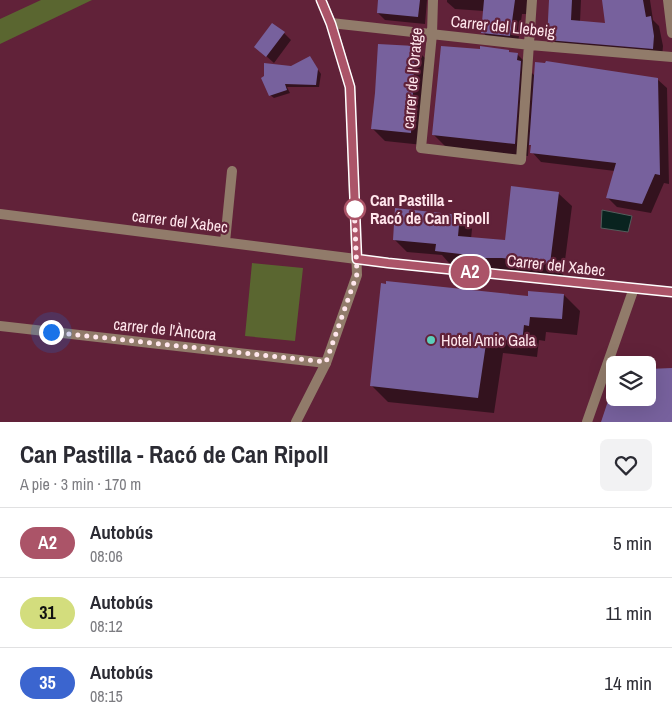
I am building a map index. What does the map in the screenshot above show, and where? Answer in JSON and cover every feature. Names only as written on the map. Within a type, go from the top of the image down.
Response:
[{"type":"street","points":[[296,422],[326,362],[357,274],[350,87],[331,24],[321,0]]},
{"type":"street","name":"carrer de l'Oratge","points":[[433,0],[432,34],[421,148],[521,160],[530,45]]},
{"type":"street","points":[[530,45],[532,0]]},
{"type":"street","points":[[669,4],[672,33]]},
{"type":"street","name":"Carrer del Llebeig","points":[[331,24],[530,45],[672,57]]},
{"type":"street","points":[[226,242],[232,171]]},
{"type":"street","name":"carrer del Xabec","points":[[0,214],[357,259]]},
{"type":"street","name":"Carrer del Xabec","points":[[357,259],[634,288]]},
{"type":"street","points":[[587,422],[634,288],[672,292]]},
{"type":"street","name":"carrer de l'Àncora","points":[[0,326],[326,362]]},
{"type":"green space","points":[[41,0],[92,0],[0,44],[0,19]]},
{"type":"green space","points":[[252,263],[303,268],[295,341],[245,336]]},
{"type":"shaded area","points":[[602,210],[632,216],[628,232],[601,228]]},
{"type":"building","points":[[378,0],[420,0],[418,17],[377,13]]},
{"type":"building","points":[[484,0],[515,0],[510,36],[481,33]]},
{"type":"building","points":[[549,0],[572,0],[571,20],[605,23],[602,0],[643,0],[646,17],[651,16],[654,36],[653,49],[547,40]]},
{"type":"building","points":[[272,23],[285,32],[266,57],[254,47]]},
{"type":"building","points":[[378,44],[415,46],[411,133],[371,129]]},
{"type":"building","points":[[441,46],[480,49],[480,46],[518,53],[517,60],[521,61],[515,144],[432,135]]},
{"type":"building","points":[[310,56],[318,69],[316,85],[285,84],[287,90],[269,96],[261,78],[264,76],[264,63],[291,66]]},
{"type":"building","points":[[546,61],[658,78],[660,175],[655,174],[642,204],[606,198],[616,163],[530,153],[535,62],[545,63]]},
{"type":"building","points":[[511,186],[559,192],[550,264],[502,258],[469,258],[469,255],[435,251],[436,244],[393,240],[395,208],[460,215],[458,236],[505,240]]},
{"type":"building","name":"Hotel Amic Gala","points":[[386,281],[528,296],[528,291],[564,294],[562,319],[530,317],[529,326],[524,325],[522,342],[487,337],[478,398],[370,386],[381,283],[386,284]]},
{"type":"building","points":[[672,368],[672,422],[601,422],[606,406],[656,406],[656,369]]},
{"type":"bus line","name":"A2","points":[[321,0],[331,24],[350,87],[357,259],[672,292]]},
{"type":"place","name":"Can Pastilla - Racó de Can Ripoll","points":[[355,209]]},
{"type":"place","name":"Hotel Amic Gala","points":[[431,340]]},
{"type":"route","points":[[51,332],[326,362],[357,274],[354,203],[355,209]]}]
